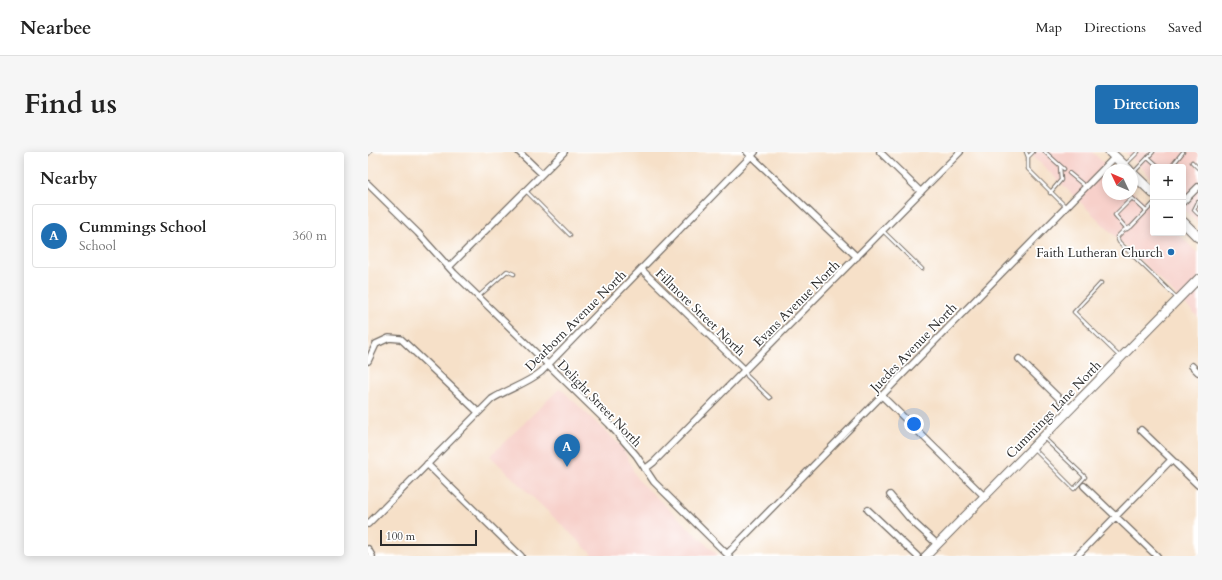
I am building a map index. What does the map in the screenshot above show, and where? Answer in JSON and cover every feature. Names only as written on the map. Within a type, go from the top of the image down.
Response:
[{"type":"main road","points":[[1113,154],[1122,164]]},
{"type":"main road","points":[[1138,178],[1150,188]]},
{"type":"main road","points":[[1186,225],[1198,237]]},
{"type":"street","points":[[520,152],[542,174]]},
{"type":"street","points":[[449,267],[564,152]]},
{"type":"street","points":[[880,152],[921,192]]},
{"type":"street","name":"Evans Avenue North","points":[[645,469],[654,462],[857,258],[960,152]]},
{"type":"street","points":[[751,153],[857,258]]},
{"type":"street","name":"Dearborn Avenue North","points":[[368,524],[492,399],[504,391],[532,380],[548,366],[751,153]]},
{"type":"street","name":"Juedes Avenue North","points":[[728,555],[881,395],[1086,187],[1113,154]]},
{"type":"street","name":"Delight Street North","points":[[368,184],[418,233],[478,297],[619,435],[654,482],[728,555]]},
{"type":"street","points":[[1185,200],[1198,187]]},
{"type":"street","name":"Fillmore Street North","points":[[641,269],[745,370]]},
{"type":"street","name":"Cummings Lane North","points":[[926,556],[1198,279]]},
{"type":"street","points":[[368,361],[376,344],[389,338],[401,339],[478,412]]},
{"type":"street","points":[[1019,359],[1070,409]]},
{"type":"street","points":[[1192,366],[1198,372]]},
{"type":"street","points":[[881,395],[984,496]]},
{"type":"street","points":[[1141,430],[1198,485]]},
{"type":"street","points":[[1077,556],[1171,460]]},
{"type":"street","points":[[427,464],[521,556]]},
{"type":"street","points":[[1084,486],[1157,556]]},
{"type":"street","points":[[890,495],[910,519],[937,544]]},
{"type":"street","points":[[868,510],[916,556]]},
{"type":"street","points":[[368,549],[372,556]]},
{"type":"lane","points":[[1026,152],[1028,157],[1028,169],[1050,193],[1066,207]]},
{"type":"lane","points":[[1028,157],[1033,152]]},
{"type":"lane","points":[[1045,152],[1064,169]]},
{"type":"lane","points":[[1129,164],[1138,152]]},
{"type":"lane","points":[[1138,167],[1153,152]]},
{"type":"lane","points":[[1173,164],[1183,152]]},
{"type":"lane","points":[[1148,157],[1156,164]]},
{"type":"lane","points":[[1192,162],[1198,168]]},
{"type":"lane","points":[[1050,193],[1061,180],[1060,166]]},
{"type":"lane","points":[[1069,173],[1086,187]]},
{"type":"lane","points":[[526,190],[570,234]]},
{"type":"lane","points":[[1127,229],[1115,215],[1132,198],[1146,211]]},
{"type":"lane","points":[[1198,202],[1194,210],[1198,214]]},
{"type":"lane","points":[[1150,207],[1131,227],[1124,230],[1117,237],[1118,240],[1178,299]]},
{"type":"lane","points":[[883,231],[922,269]]},
{"type":"lane","points":[[478,297],[507,271],[514,274]]},
{"type":"lane","points":[[1101,283],[1074,312],[1120,358]]},
{"type":"lane","points":[[745,370],[747,376],[770,398]]},
{"type":"lane","points":[[1032,448],[1074,489],[1085,477],[1043,437]]},
{"type":"shaded area","points":[[1029,152],[1092,152],[1105,164],[1102,164],[1102,200],[1138,200],[1138,196],[1150,207],[1150,236],[1180,236],[1198,253],[1198,317]]},
{"type":"shaded area","points":[[1125,152],[1198,152],[1198,223],[1186,211],[1186,164],[1150,164],[1150,176]]},
{"type":"shaded area","points":[[560,388],[623,448],[637,479],[719,556],[594,556],[490,456]]},
{"type":"place","name":"Faith Lutheran Church","points":[[1171,252]]},
{"type":"place","name":"Cummings School","points":[[567,467]]}]
